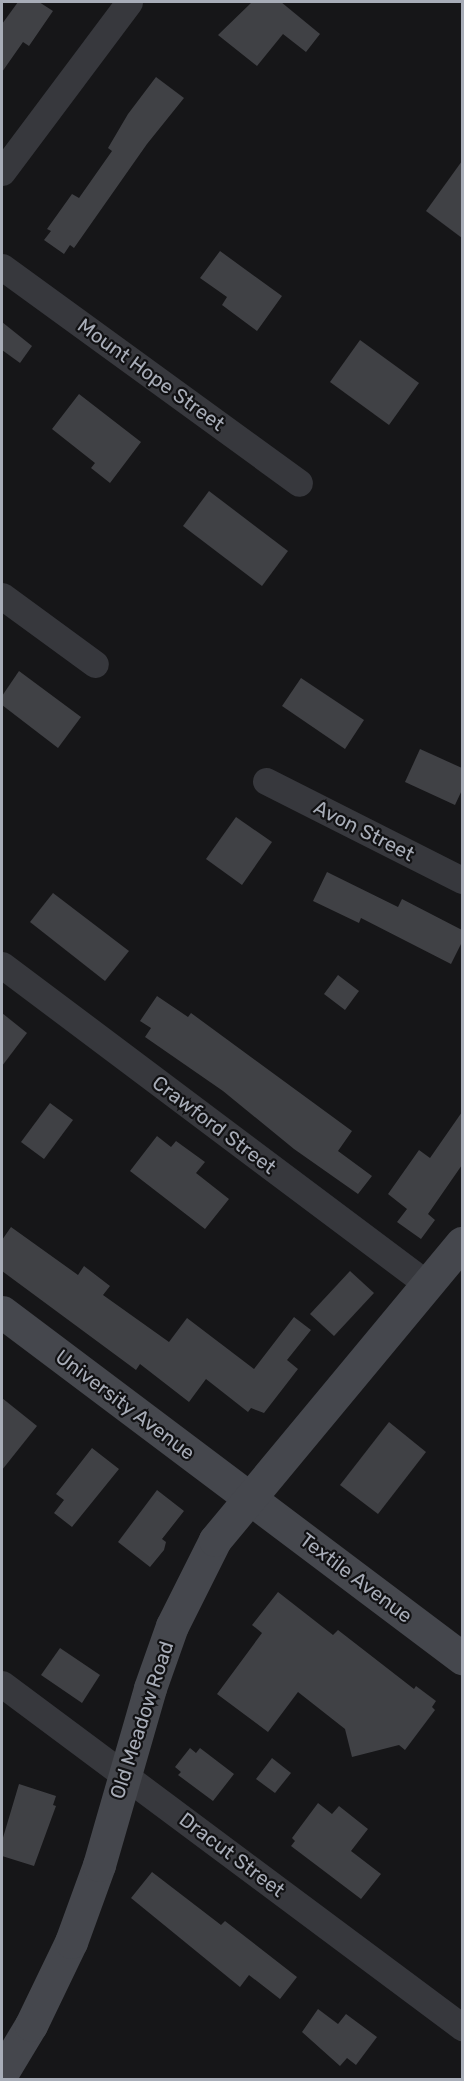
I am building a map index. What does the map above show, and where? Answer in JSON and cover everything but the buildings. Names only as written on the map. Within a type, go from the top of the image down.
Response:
[{"type":"street","points":[[2,172],[129,2]]},
{"type":"street","name":"Mount Hope Street","points":[[2,267],[299,483]]},
{"type":"street","points":[[2,596],[95,664]]},
{"type":"street","name":"Avon Street","points":[[266,781],[462,880]]},
{"type":"street","name":"Crawford Street","points":[[2,965],[427,1284]]},
{"type":"street","name":"Old Meadow Road","points":[[5,2058],[70,1942],[99,1865],[124,1775],[172,1626],[215,1540],[462,1243]]},
{"type":"street","name":"University Avenue","points":[[2,1312],[249,1498]]},
{"type":"street","name":"Textile Avenue","points":[[249,1498],[462,1658]]},
{"type":"street","name":"Dracut Street","points":[[2,1684],[462,2027]]}]
